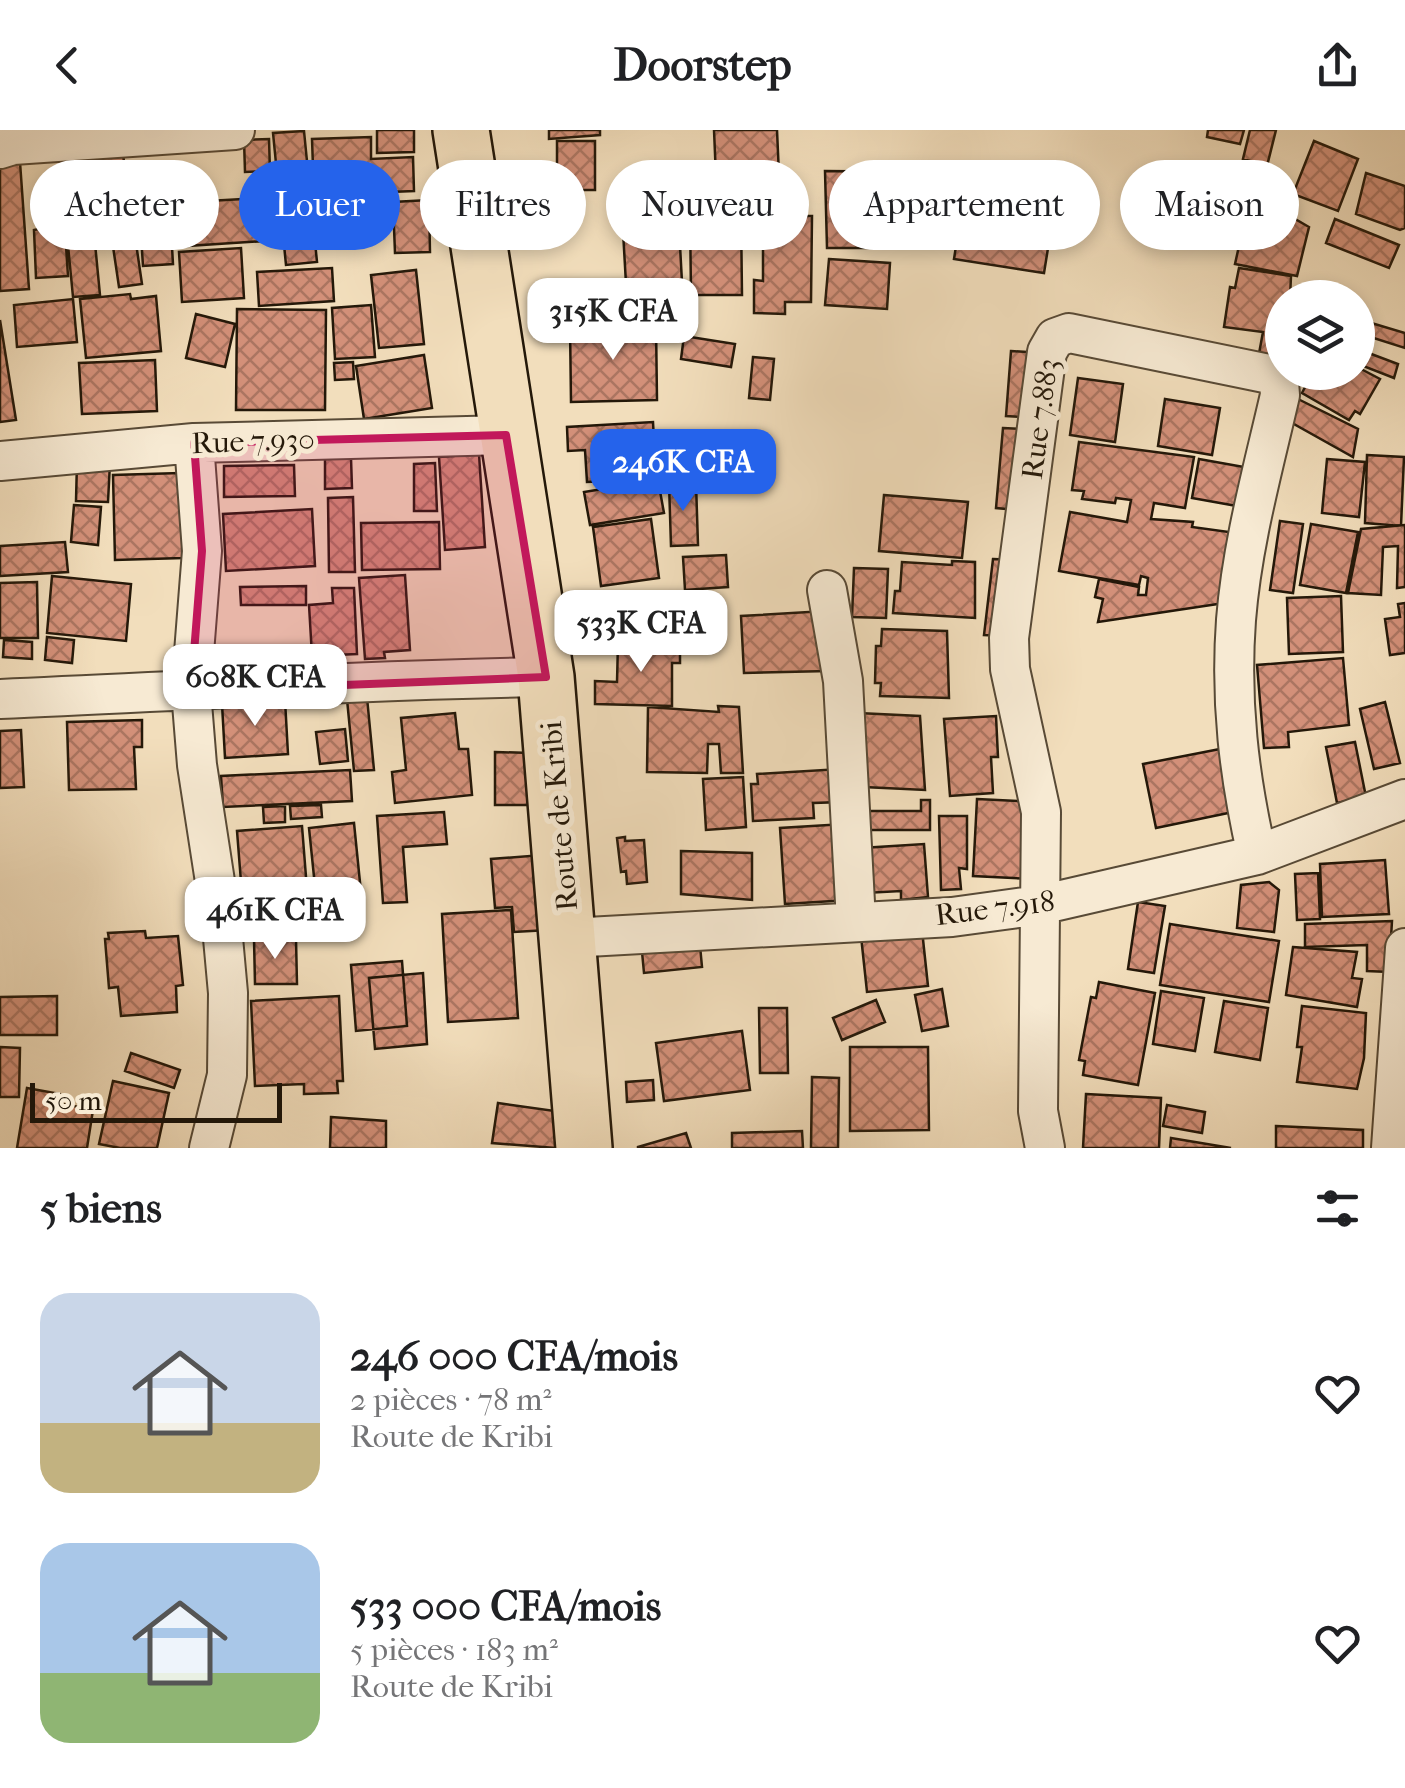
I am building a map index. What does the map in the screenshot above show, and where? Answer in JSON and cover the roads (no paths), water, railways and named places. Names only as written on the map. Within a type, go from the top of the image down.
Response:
[{"type":"main road","name":"Route de Kribi","points":[[461,130],[546,677],[584,1148]]},
{"type":"street","points":[[0,149],[234,130]]},
{"type":"street","name":"Rue 7.883","points":[[1044,1148],[1038,1111],[1041,812],[1010,668],[1009,638],[1046,352],[1055,338],[1069,334],[1268,374],[1279,382],[1280,395],[1246,544],[1236,621],[1237,750],[1257,856]]},
{"type":"street","name":"Rue 7.930","points":[[0,460],[194,442],[506,434]]},
{"type":"street","points":[[194,442],[202,551],[191,691],[197,765],[220,908],[228,993],[228,1075],[209,1148]]},
{"type":"street","points":[[828,590],[843,681],[856,921]]},
{"type":"street","points":[[0,699],[362,680],[546,677]]},
{"type":"street","name":"Rue 7.918","points":[[570,938],[952,916],[1040,905],[1257,856],[1405,799]]},
{"type":"street","points":[[1391,1148],[1405,948]]}]
